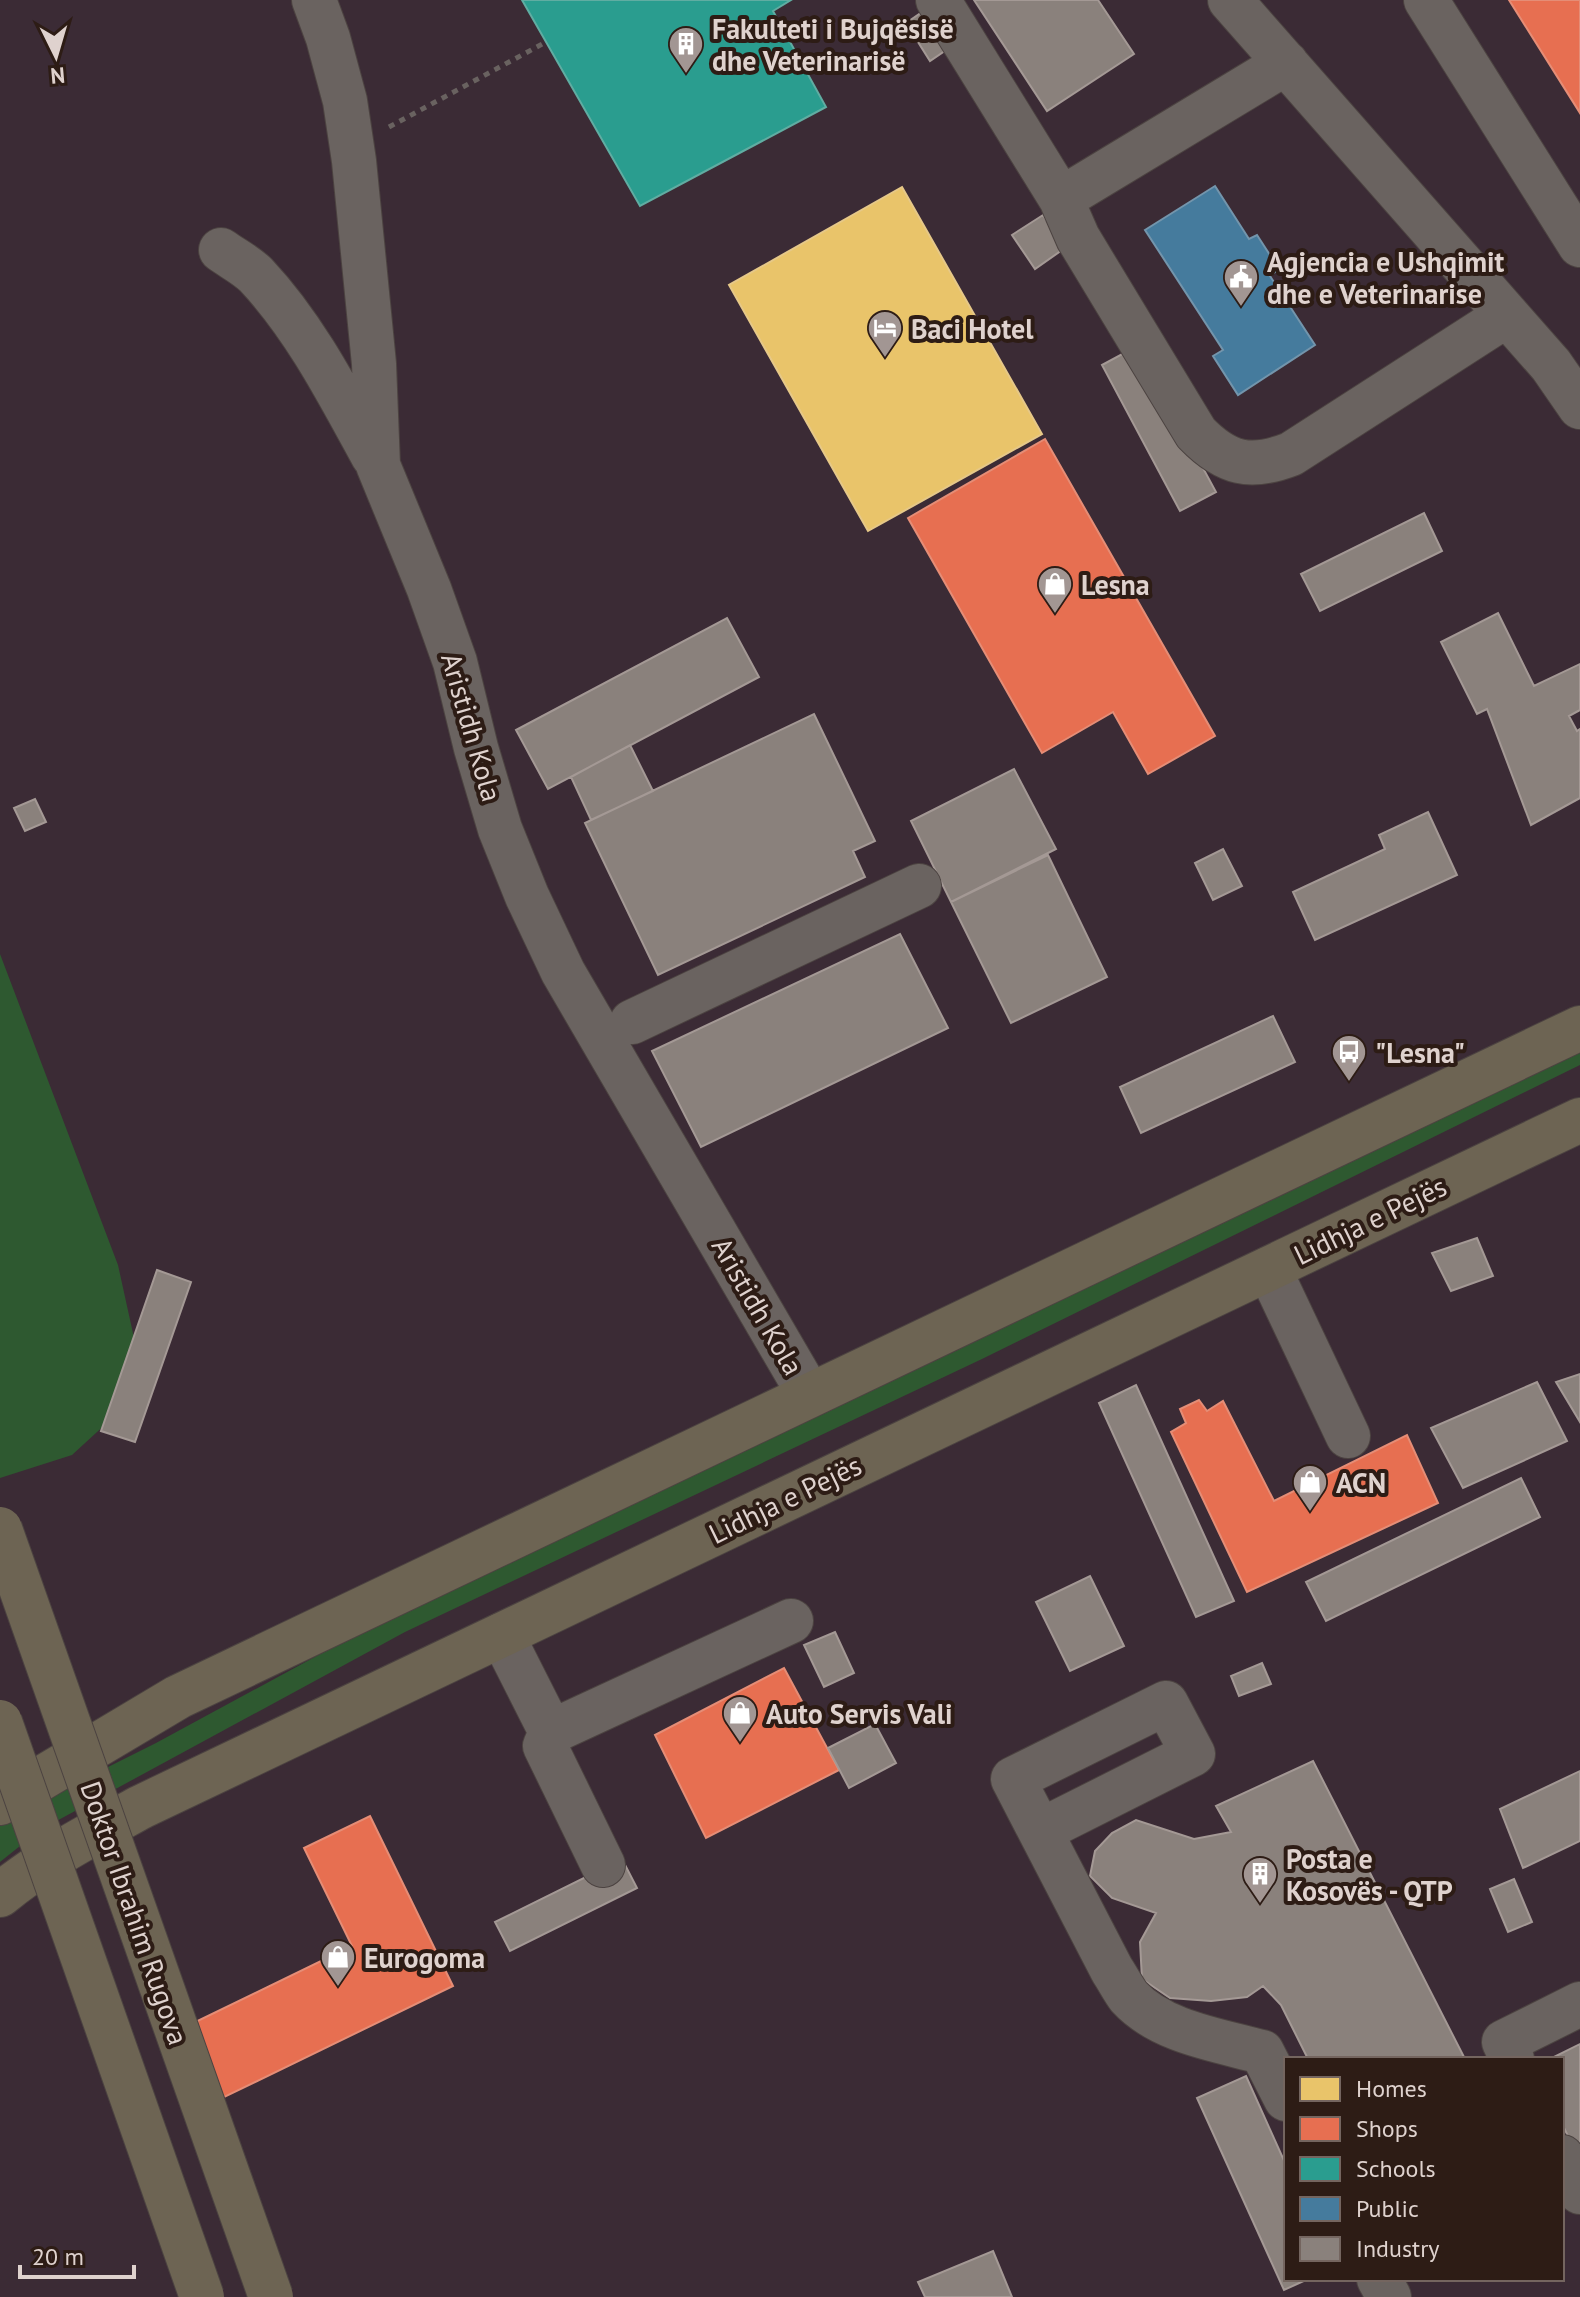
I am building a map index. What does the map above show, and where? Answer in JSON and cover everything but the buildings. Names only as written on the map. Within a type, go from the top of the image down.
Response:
[{"type":"highway","points":[[0,1803],[178,1697],[1580,1028]]},
{"type":"highway","name":"Lidhja e Pejës","points":[[0,1895],[19,1878],[74,1843],[141,1807],[1580,1120]]},
{"type":"highway","name":"Doktor Ibrahim Rugova","points":[[0,1529],[271,2297]]},
{"type":"highway","points":[[0,1760],[178,1697]]},
{"type":"highway","points":[[0,1722],[202,2297]]},
{"type":"street","name":"Aristidh Kola","points":[[314,0],[345,101],[352,146],[374,364],[378,465],[455,662],[500,829],[563,972],[809,1394]]},
{"type":"street","points":[[938,0],[1061,199],[1078,238],[1196,433],[1221,456],[1238,462],[1275,460],[1291,454],[1507,315]]},
{"type":"street","points":[[1230,0],[1551,365],[1580,407]]},
{"type":"street","points":[[1426,0],[1580,245]]},
{"type":"street","points":[[1061,199],[1286,63]]},
{"type":"street","points":[[221,250],[253,273],[285,310],[329,377],[378,465]]},
{"type":"street","points":[[632,1022],[919,886]]},
{"type":"street","points":[[1269,1269],[1348,1436]]},
{"type":"street","points":[[603,1865],[545,1746],[551,1732],[791,1621]]},
{"type":"street","points":[[502,1635],[551,1732]]},
{"type":"street","points":[[1040,1831],[1129,1997],[1152,2015],[1188,2032],[1262,2052],[1284,2095]]},
{"type":"street","points":[[1511,2057],[1504,2042],[1580,2004]]},
{"type":"street","points":[[1564,2161],[1580,2192]]},
{"type":"path","points":[[352,146],[546,42]]},
{"type":"shaded area","points":[[0,0],[1580,0],[1580,2297],[0,2297]]},
{"type":"green space","points":[[0,954],[118,1265],[145,1388],[72,1455],[0,1478]]},
{"type":"green space","points":[[1580,1043],[1580,1065],[982,1359],[405,1632],[40,1830],[0,1862],[0,1821],[156,1743],[335,1646]]},
{"type":"place","name":"Fakulteti i Bujqësisë dhe Veterinarisë","points":[[686,75]]},
{"type":"place","name":"Agjencia e Ushqimit dhe e Veterinarise","points":[[1241,308]]},
{"type":"place","name":"Baci Hotel","points":[[885,359]]},
{"type":"place","name":"Lesna","points":[[1055,615]]},
{"type":"place","name":"\"Lesna\"","points":[[1349,1083]]},
{"type":"place","name":"ACN","points":[[1310,1513]]},
{"type":"place","name":"Auto Servis Vali","points":[[740,1744]]},
{"type":"place","name":"Posta e Kosovës - QTP","points":[[1260,1905]]},
{"type":"place","name":"Eurogoma","points":[[338,1988]]}]
